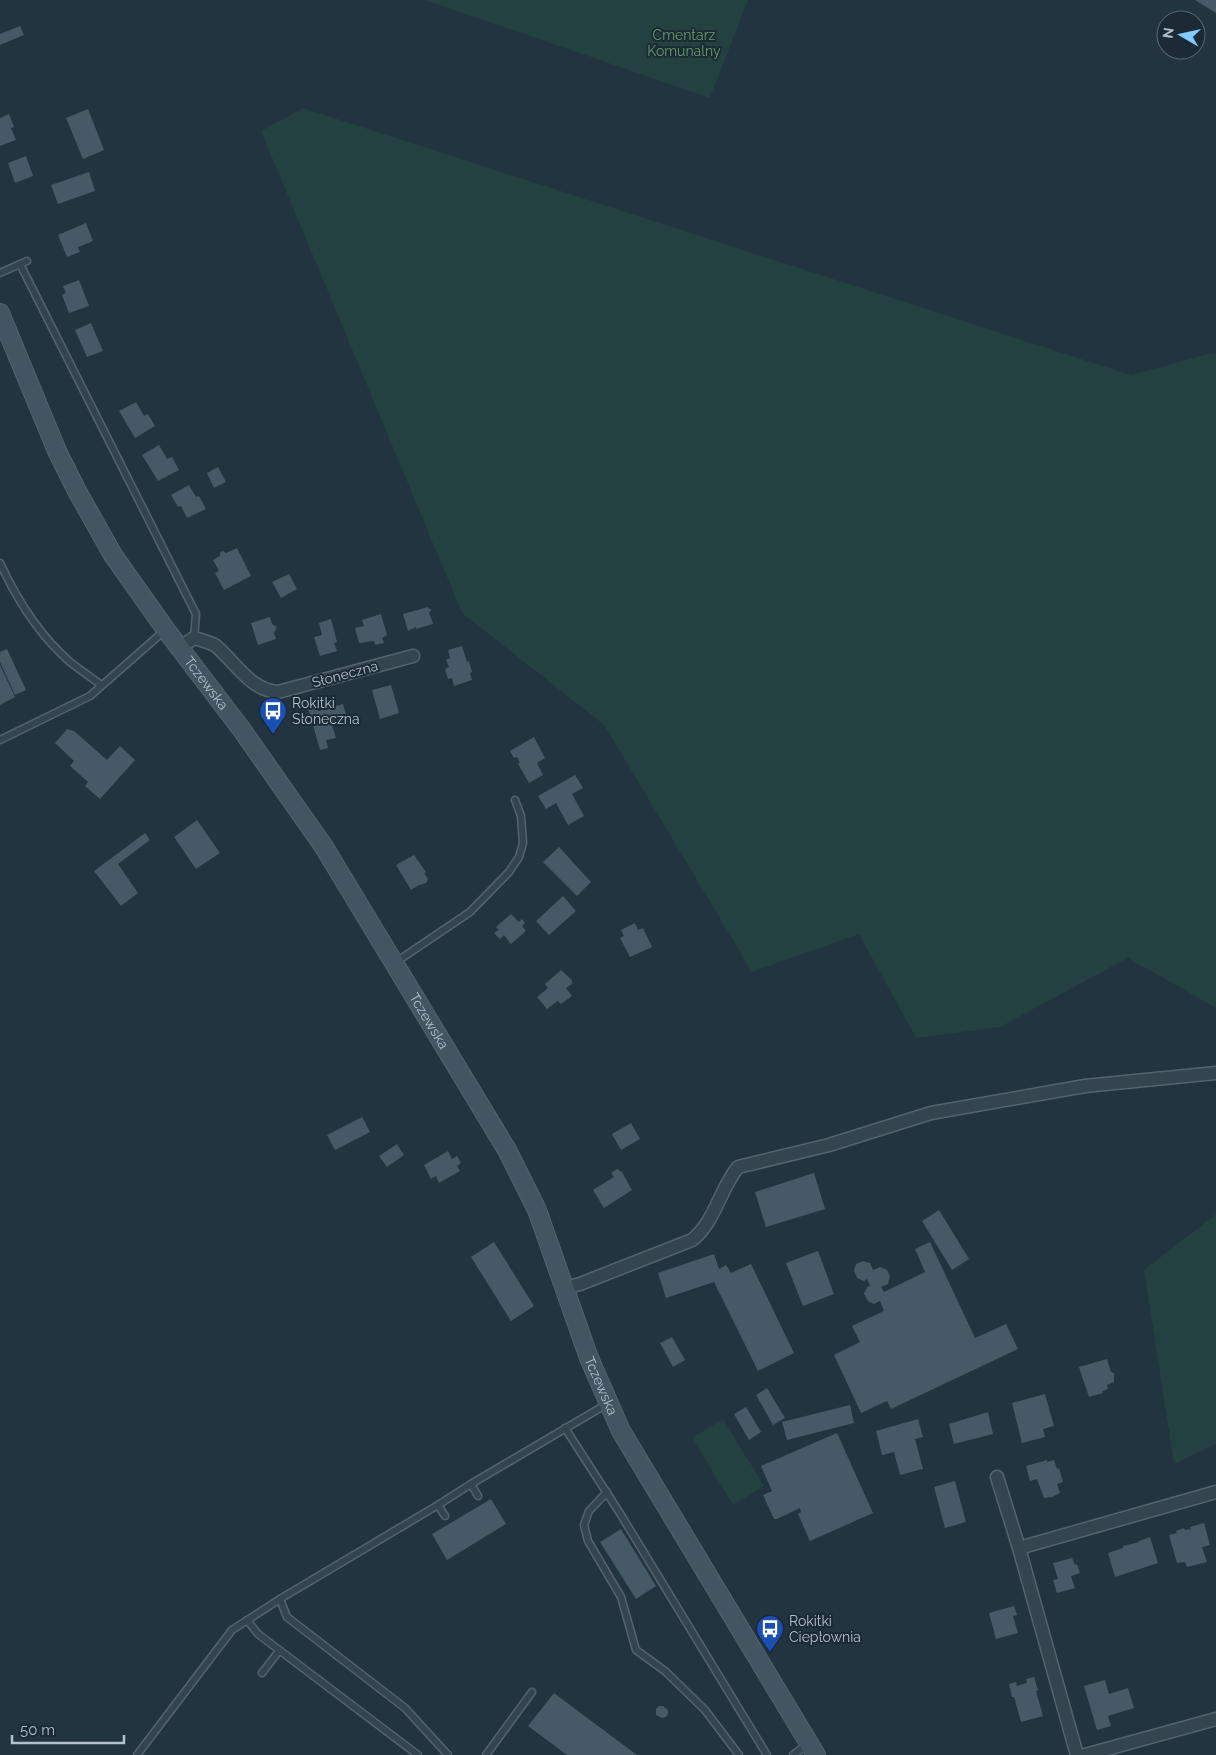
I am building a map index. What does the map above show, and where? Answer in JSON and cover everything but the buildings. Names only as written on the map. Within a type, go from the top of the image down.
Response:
[{"type":"street","name":"Tczewska","points":[[0,313],[57,451],[76,491],[113,555],[306,820],[473,1092],[520,1174],[537,1210],[608,1404],[626,1439],[812,1749]]},
{"type":"street","points":[[179,648],[194,638]]},
{"type":"street","name":"Słoneczna","points":[[194,638],[214,645],[255,684],[270,691],[286,690],[413,656]]},
{"type":"street","points":[[564,1288],[580,1284],[692,1240],[707,1225],[726,1185],[738,1167],[829,1144],[931,1113],[1085,1086],[1216,1073]]},
{"type":"street","points":[[997,1477],[1019,1548],[1077,1755]]},
{"type":"street","points":[[1019,1548],[1216,1492]]},
{"type":"street","points":[[1085,1755],[1216,1719]]},
{"type":"lane","points":[[0,273],[24,263],[196,614],[194,638]]},
{"type":"lane","points":[[0,563],[18,600],[32,620],[69,661],[101,685]]},
{"type":"lane","points":[[0,740],[90,696],[166,630]]},
{"type":"lane","points":[[395,963],[470,912],[509,872],[519,857],[523,844],[521,816],[515,800]]},
{"type":"lane","points":[[137,1755],[227,1635],[247,1620],[471,1484],[608,1404]]},
{"type":"lane","points":[[565,1428],[607,1492],[766,1755]]},
{"type":"lane","points":[[471,1484],[478,1496]]},
{"type":"lane","points":[[607,1492],[589,1511],[584,1525],[588,1541],[621,1597],[636,1650],[664,1671],[705,1710],[739,1755]]},
{"type":"lane","points":[[438,1505],[445,1516]]},
{"type":"lane","points":[[280,1599],[287,1617],[405,1708],[448,1755]]},
{"type":"lane","points":[[247,1620],[258,1634],[279,1651],[418,1755]]},
{"type":"lane","points":[[262,1673],[279,1651]]},
{"type":"lane","points":[[486,1755],[532,1692]]},
{"type":"lane","points":[[793,1755],[812,1749]]},
{"type":"green space","name":"Cmentarz Komunalny","points":[[425,0],[748,0],[710,98]]},
{"type":"green space","points":[[303,108],[1131,375],[1208,354],[1216,354],[1216,1008],[1128,958],[1000,1027],[916,1038],[859,934],[752,972],[604,725],[462,613],[261,131]]},
{"type":"green space","points":[[1216,1214],[1216,1444],[1174,1464],[1144,1270]]},
{"type":"green space","points":[[723,1419],[764,1486],[733,1505],[692,1438]]},
{"type":"place","name":"Rokitki Słoneczna","points":[[273,735]]},
{"type":"place","name":"Rokitki Ciepłownia","points":[[770,1653]]}]
